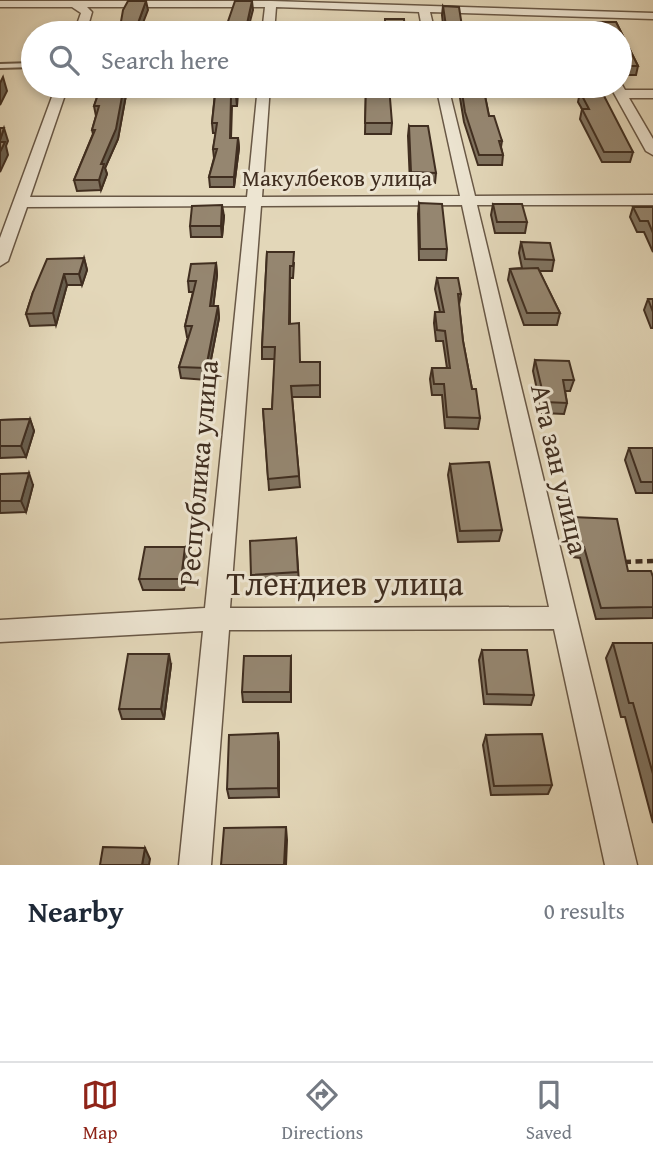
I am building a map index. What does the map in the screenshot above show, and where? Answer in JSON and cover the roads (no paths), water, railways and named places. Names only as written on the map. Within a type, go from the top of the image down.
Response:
[{"type":"street","points":[[0,4],[271,4],[423,7],[577,18],[653,16]]},
{"type":"street","points":[[74,4],[87,12],[84,21]]},
{"type":"street","points":[[269,21],[271,4]]},
{"type":"street","points":[[423,7],[426,21]]},
{"type":"street","points":[[632,92],[653,94]]},
{"type":"street","points":[[0,261],[7,220],[21,202],[58,98]]},
{"type":"street","name":"Республика улица","points":[[195,865],[263,98]]},
{"type":"street","name":"Ата зан улица","points":[[445,98],[621,865]]},
{"type":"street","points":[[623,98],[653,151]]},
{"type":"street","name":"Макулбеков улица","points":[[21,202],[653,200]]},
{"type":"street","name":"Тлендиев улица","points":[[0,631],[215,619],[564,618]]},
{"type":"lane","points":[[0,66],[21,65]]}]
